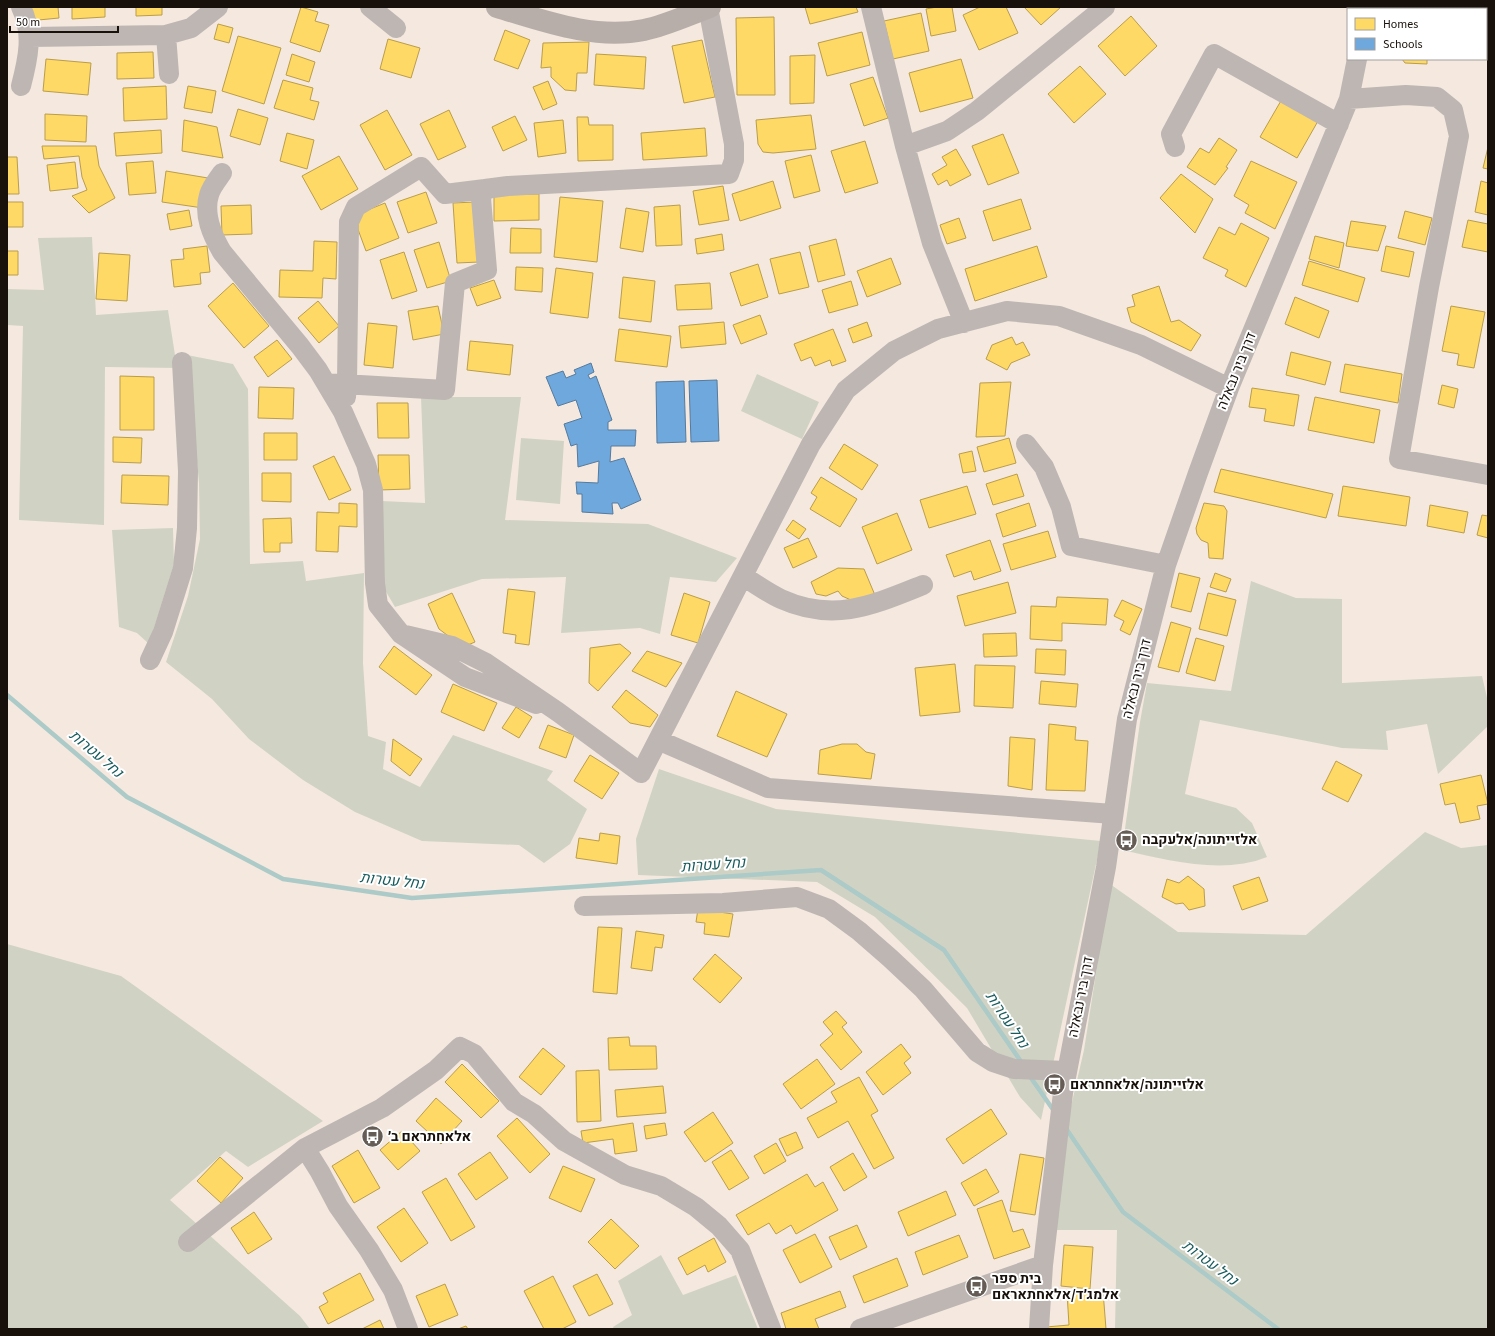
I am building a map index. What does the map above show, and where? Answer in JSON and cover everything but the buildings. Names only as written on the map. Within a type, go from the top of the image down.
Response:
[{"type":"main road","points":[[497,7],[580,30],[616,33],[644,30],[673,22],[709,7]]},
{"type":"street","points":[[21,7],[25,15],[30,37],[28,57],[21,86]]},
{"type":"street","points":[[30,37],[166,35],[191,28],[218,7]]},
{"type":"street","points":[[370,7],[396,28]]},
{"type":"street","points":[[343,412],[347,384],[349,222],[356,207],[421,167],[445,194],[508,186],[729,174],[734,160],[734,144],[709,7]]},
{"type":"street","points":[[871,7],[905,146],[932,243],[964,322]]},
{"type":"street","points":[[905,146],[947,131],[978,111],[1105,7]]},
{"type":"street","points":[[166,35],[169,74]]},
{"type":"street","points":[[1175,147],[1171,134],[1214,54],[1339,124]]},
{"type":"street","name":"דרך ביר נבאלה","points":[[1039,1329],[1043,1265],[1066,1071],[1106,867],[1127,719],[1166,565],[1229,388],[1349,99],[1357,60]]},
{"type":"street","points":[[1349,99],[1406,95],[1437,97],[1453,110],[1459,136],[1429,286],[1399,459],[1488,475]]},
{"type":"street","points":[[222,173],[209,194],[207,214],[213,237],[222,252],[300,346],[326,383],[343,412],[366,464],[373,490],[374,583],[378,604],[401,634],[452,646],[514,680],[641,773],[744,577],[811,444],[846,390],[894,351],[938,330],[1007,311],[1059,316],[1141,345],[1229,388]]},
{"type":"street","points":[[326,383],[445,390],[455,283],[487,270],[481,198],[485,189]]},
{"type":"street","points":[[150,660],[163,632],[183,568],[187,528],[188,471],[182,362]]},
{"type":"street","points":[[1026,444],[1044,466],[1062,507],[1071,546],[1166,565]]},
{"type":"street","points":[[744,577],[781,598],[814,610],[845,611],[879,603],[923,585]]},
{"type":"street","points":[[658,740],[768,788],[1113,814]]},
{"type":"street","points":[[584,906],[723,903],[797,896],[829,909],[859,930],[923,989],[977,1052],[993,1062],[1014,1069],[1066,1071]]},
{"type":"street","points":[[188,1242],[305,1148],[382,1108],[436,1070],[460,1047],[474,1054],[514,1102],[534,1114],[564,1141],[625,1175],[661,1186],[696,1207],[719,1226],[740,1250],[771,1329]]},
{"type":"street","points":[[305,1148],[338,1206],[370,1250],[393,1290],[408,1329]]},
{"type":"street","points":[[860,1329],[1043,1265]]},
{"type":"shaded area","points":[[92,237],[96,315],[168,310],[177,368],[105,367],[104,525],[19,520],[23,326],[7,325],[7,289],[44,290],[38,238]]},
{"type":"shaded area","points":[[187,355],[233,364],[248,389],[250,564],[303,561],[306,581],[364,573],[363,663],[368,736],[386,742],[383,769],[420,787],[453,735],[553,771],[547,780],[587,809],[570,844],[544,863],[519,845],[422,841],[355,812],[303,780],[249,739],[212,699],[166,662],[188,596],[200,539],[199,483]]},
{"type":"shaded area","points":[[757,374],[819,402],[802,439],[741,411]]},
{"type":"shaded area","points":[[421,397],[521,397],[505,520],[648,524],[737,558],[716,582],[670,577],[660,634],[640,628],[561,633],[566,577],[482,579],[395,607],[385,590],[382,501],[425,503]]},
{"type":"shaded area","points":[[521,438],[564,441],[560,504],[516,500]]},
{"type":"shaded area","points":[[173,528],[174,564],[149,644],[137,633],[119,627],[112,530]]},
{"type":"shaded area","points":[[1251,581],[1296,598],[1342,599],[1342,683],[1482,676],[1488,702],[1488,726],[1438,774],[1427,724],[1386,731],[1388,750],[1342,748],[1200,720],[1185,794],[1236,808],[1252,823],[1267,857],[1232,865],[1214,865],[1195,864],[1157,858],[1122,850],[1147,683],[1231,691]]},
{"type":"shaded area","points":[[659,769],[776,809],[1101,841],[1041,1120],[1020,1097],[967,1008],[875,917],[817,882],[638,875],[636,839]]},
{"type":"shaded area","points":[[1425,832],[1461,848],[1488,845],[1488,1329],[1115,1329],[1117,1230],[1055,1230],[1061,1150],[1084,1050],[1110,884],[1178,932],[1306,935]]},
{"type":"shaded area","points":[[7,944],[121,976],[323,1121],[248,1167],[226,1151],[170,1200],[300,1316],[310,1329],[7,1329]]},
{"type":"shaded area","points":[[661,1255],[683,1295],[736,1275],[758,1329],[614,1329],[613,1327],[632,1315],[618,1281]]},
{"type":"waterway","name":"נחל עטרות","points":[[7,695],[127,797],[283,879],[412,898],[821,870],[944,950],[1022,1063]]},
{"type":"waterway","name":"נחל עטרות","points":[[1029,1075],[1054,1111]]},
{"type":"waterway","name":"נחל עטרות","points":[[1065,1127],[1123,1212],[1278,1329]]},
{"type":"place","name":"אלזייתונה/אלעקבה","points":[[1127,840]]},
{"type":"place","name":"אלזייתונה/אלאחתראם","points":[[1055,1085]]},
{"type":"place","name":"אלאחתראם ב׳","points":[[372,1137]]},
{"type":"place","name":"בית ספר אלמג׳ד/אלאחתאראם","points":[[977,1287]]}]
